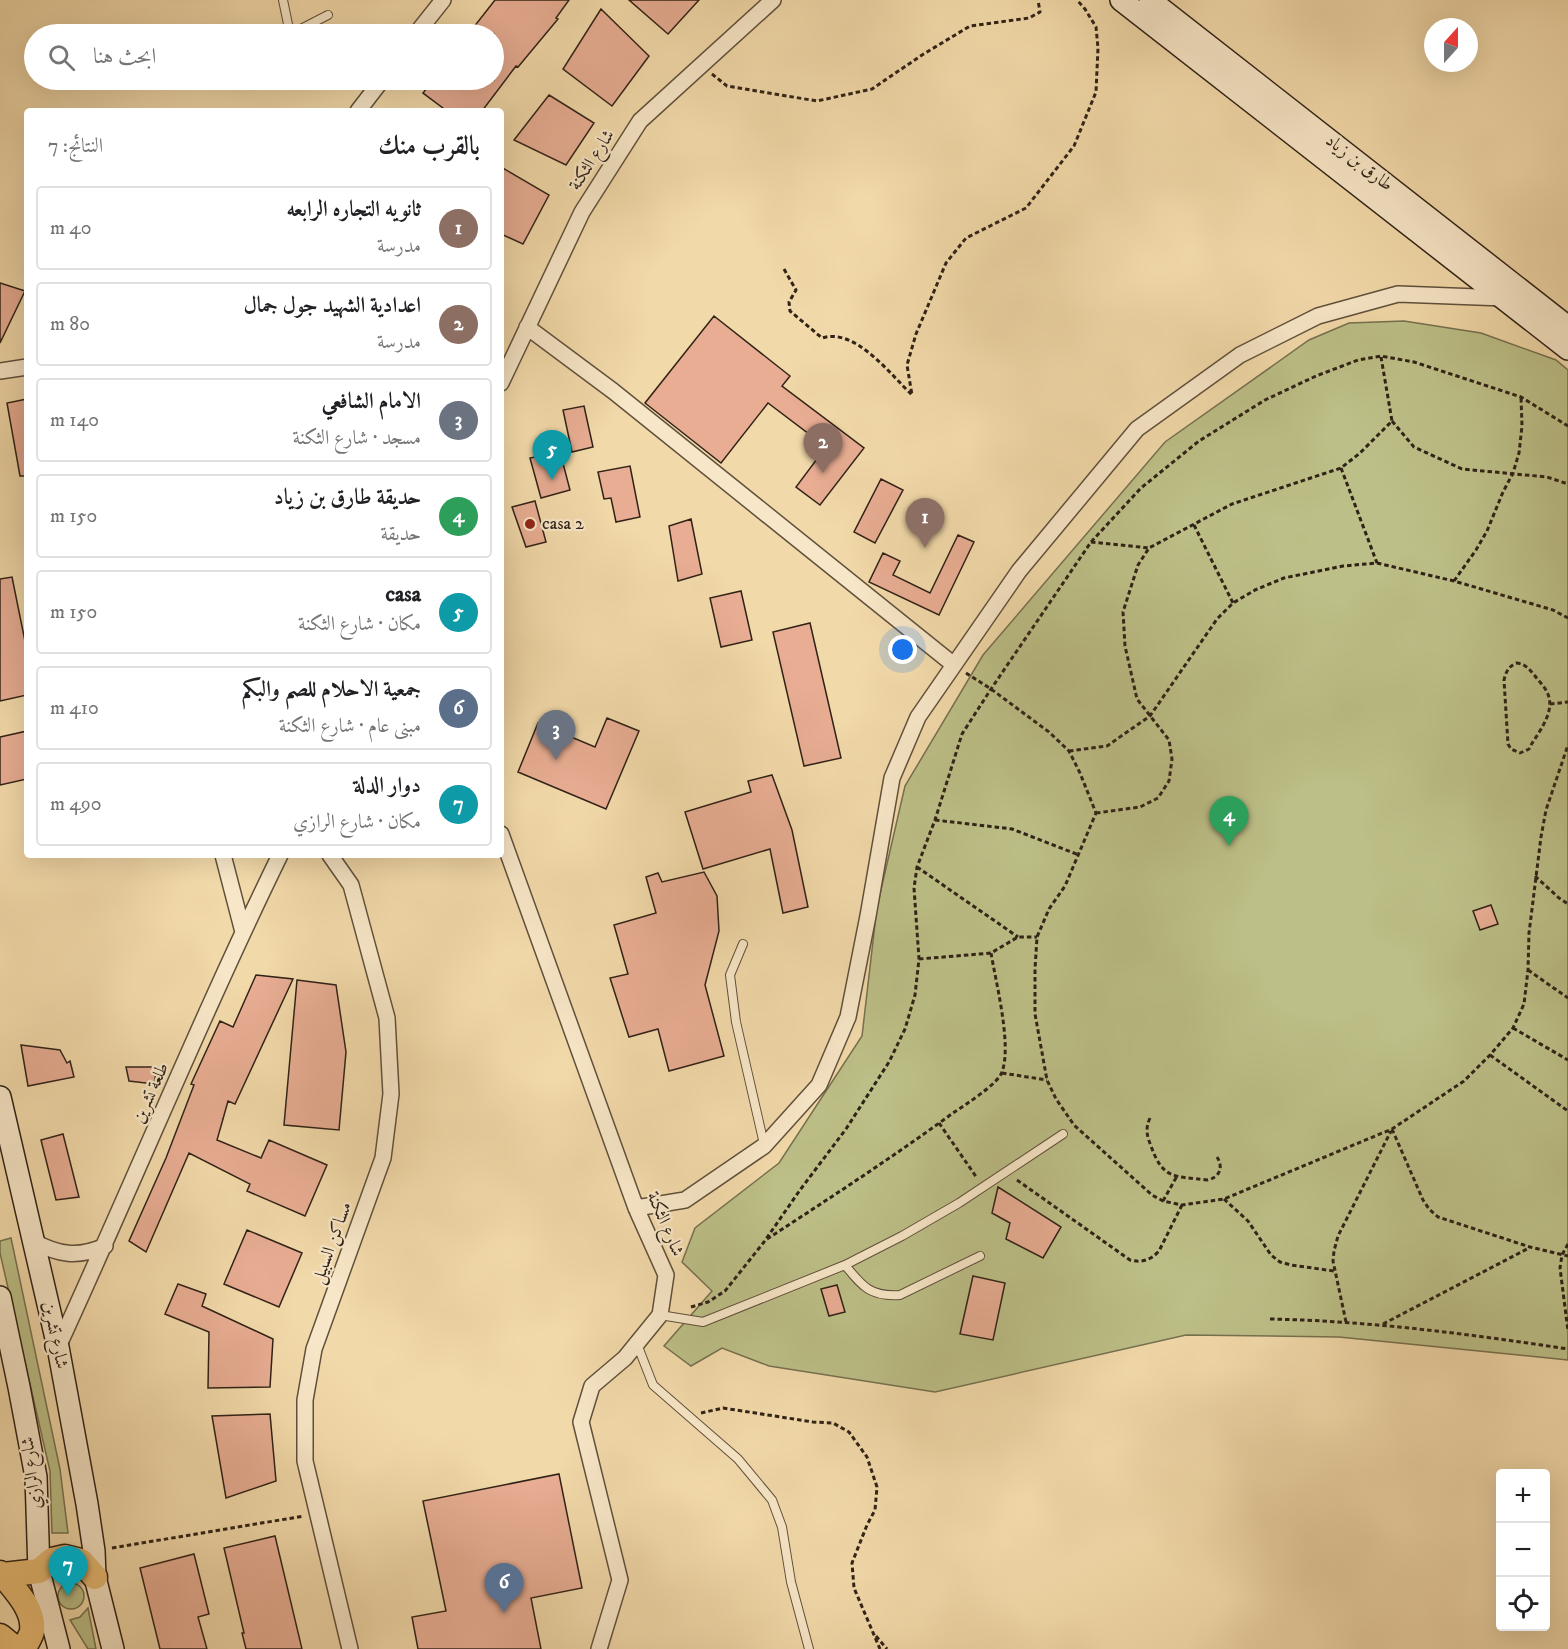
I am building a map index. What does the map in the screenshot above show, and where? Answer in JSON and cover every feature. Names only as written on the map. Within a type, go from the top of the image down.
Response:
[{"type":"main road","points":[[1121,0],[1568,349]]},
{"type":"main road","name":"طارق بن زياد","points":[[1150,0],[1568,327]]},
{"type":"main road","name":"شارع تشرين","points":[[0,1097],[7,1158],[33,1241],[58,1347],[87,1504],[94,1551],[95,1577],[113,1649]]},
{"type":"main road","name":"شارع الرازي","points":[[0,1297],[36,1477],[39,1571],[59,1649]]},
{"type":"main road","points":[[2,1574],[39,1571],[52,1560],[65,1557],[81,1562],[95,1577]]},
{"type":"main road","points":[[2,1574],[25,1604],[31,1620],[32,1631],[24,1649]]},
{"type":"main road","points":[[0,1636],[16,1649]]},
{"type":"street","points":[[424,24],[442,0]]},
{"type":"street","name":"شارع الثكنة","points":[[504,377],[582,213],[640,121],[773,0]]},
{"type":"street","points":[[360,108],[374,90]]},
{"type":"street","points":[[636,1208],[685,1200],[764,1146],[819,1085],[848,1017],[892,778],[918,717],[1019,571],[1137,429],[1240,355],[1318,316],[1398,294],[1504,298]]},
{"type":"street","points":[[527,327],[613,391],[954,665]]},
{"type":"street","points":[[0,371],[24,367]]},
{"type":"street","name":"شارع الثكنة","points":[[504,842],[636,1208],[666,1275],[660,1315],[625,1358],[592,1386],[581,1422],[620,1580],[598,1649]]},
{"type":"street","points":[[224,858],[243,932]]},
{"type":"street","name":"طلعة تشرين","points":[[58,1347],[105,1246],[243,932],[279,858]]},
{"type":"street","name":"مساكن السبيل","points":[[332,858],[351,885],[387,1018],[391,1094],[383,1158],[314,1349],[305,1400],[305,1461],[350,1649]]},
{"type":"street","points":[[33,1241],[55,1252],[74,1254],[91,1252],[105,1246]]},
{"type":"lane","points":[[283,0],[288,24]]},
{"type":"lane","points":[[310,24],[328,15]]},
{"type":"lane","points":[[743,944],[730,975],[736,1022],[764,1146]]},
{"type":"lane","points":[[660,1315],[703,1322],[845,1264],[902,1236],[959,1203],[1063,1134]]},
{"type":"lane","points":[[845,1264],[862,1285],[879,1294],[889,1296],[900,1295],[980,1256]]},
{"type":"lane","points":[[637,1344],[653,1385],[738,1459],[772,1500],[782,1527],[791,1581],[809,1649]]},
{"type":"path","points":[[702,65],[727,86],[818,101],[872,89],[970,26],[1029,18],[1040,12],[1038,0]]},
{"type":"path","points":[[784,269],[796,290],[789,302],[790,311],[822,338],[830,336],[854,342],[869,353],[912,396],[908,365],[916,334],[946,263],[966,238],[1026,208],[1074,146],[1096,92],[1098,48],[1096,27],[1077,0]]},
{"type":"path","points":[[1381,356],[1392,421],[1414,447],[1462,469],[1547,477],[1568,484]]},
{"type":"path","points":[[660,1315],[708,1302],[725,1292],[846,1129],[889,1062],[905,1029],[915,995],[919,959],[914,888],[917,867],[935,820],[962,734],[1091,542],[1141,488],[1199,441],[1265,400],[1316,376],[1358,360],[1381,356],[1414,362],[1521,397],[1568,426]]},
{"type":"path","points":[[1454,581],[1487,531],[1513,473],[1519,453],[1522,426],[1521,397]]},
{"type":"path","points":[[1096,813],[1140,807],[1158,798],[1169,781],[1172,759],[1168,740],[1137,699],[1125,646],[1123,612],[1138,565],[1149,548],[1232,504],[1341,468],[1360,453],[1392,421]]},
{"type":"path","points":[[1341,468],[1377,563]]},
{"type":"path","points":[[1194,525],[1233,603]]},
{"type":"path","points":[[1091,542],[1149,548]]},
{"type":"path","points":[[1069,751],[1107,746],[1150,716],[1217,619],[1233,603],[1255,590],[1284,578],[1343,566],[1377,563],[1454,581],[1553,610],[1568,618]]},
{"type":"path","points":[[1516,663],[1523,664],[1529,669],[1547,691],[1550,704],[1544,724],[1529,749],[1520,753],[1511,749],[1507,739],[1504,680],[1510,666],[1516,663]]},
{"type":"path","points":[[954,665],[1049,732],[1069,751],[1096,813],[1065,886],[1049,909],[1037,937],[1035,1014],[1047,1080],[1056,1099],[1074,1125],[1152,1195],[1163,1201],[1182,1205],[1224,1199],[1392,1129],[1464,1082],[1513,1028],[1524,1004],[1528,970],[1528,933],[1546,810],[1568,745]]},
{"type":"path","points":[[1550,704],[1568,702]]},
{"type":"path","points":[[935,820],[1012,829],[1079,855]]},
{"type":"path","points":[[917,867],[1018,937]]},
{"type":"path","points":[[1535,875],[1568,904]]},
{"type":"path","points":[[919,959],[991,953],[1018,937],[1037,937]]},
{"type":"path","points":[[764,1242],[895,1155],[987,1089],[1002,1073],[1005,1036],[991,953]]},
{"type":"path","points":[[1528,970],[1568,998]]},
{"type":"path","points":[[1513,1028],[1568,1060]]},
{"type":"path","points":[[1490,1055],[1568,1111]]},
{"type":"path","points":[[1002,1073],[1047,1080]]},
{"type":"path","points":[[1150,1118],[1146,1131],[1156,1160],[1164,1171],[1177,1176],[1212,1179],[1217,1176],[1221,1167],[1217,1157]]},
{"type":"path","points":[[939,1123],[983,1187]]},
{"type":"path","points":[[1392,1129],[1429,1209],[1438,1217],[1568,1257]]},
{"type":"path","points":[[1346,1322],[1334,1271],[1334,1251],[1338,1236],[1392,1129]]},
{"type":"path","points":[[1006,1172],[1136,1262],[1147,1260],[1159,1251],[1182,1205]]},
{"type":"path","points":[[1163,1201],[1177,1176]]},
{"type":"path","points":[[1224,1199],[1248,1221],[1271,1255],[1280,1262],[1334,1271]]},
{"type":"path","points":[[1568,1244],[1562,1255],[1560,1268],[1568,1331]]},
{"type":"path","points":[[1382,1325],[1530,1247]]},
{"type":"path","points":[[1270,1319],[1382,1325],[1471,1334],[1568,1348]]},
{"type":"path","points":[[688,1416],[723,1408],[833,1423],[849,1432],[867,1457],[877,1487],[875,1510],[852,1563],[854,1588],[880,1649]]},
{"type":"path","points":[[94,1551],[318,1514]]},
{"type":"path","points":[[873,1632],[887,1649]]},
{"type":"green space","points":[[1404,321],[1481,333],[1556,360],[1568,370],[1568,1360],[1339,1337],[1186,1335],[935,1392],[769,1366],[722,1348],[691,1366],[664,1346],[712,1291],[682,1262],[695,1228],[779,1163],[862,1036],[877,907],[905,786],[983,655],[1165,442],[1309,340],[1349,323]]},
{"type":"green space","points":[[11,1238],[60,1469],[68,1533],[52,1533],[50,1471],[0,1253],[0,1241]]},
{"type":"green space","points":[[71,1583],[80,1587],[84,1596],[80,1605],[71,1609],[62,1605],[58,1596],[62,1587]]},
{"type":"green space","points":[[88,1608],[96,1649],[88,1649],[70,1620],[80,1617]]},
{"type":"building","points":[[495,0],[569,0],[556,18],[558,19],[504,82],[504,24],[476,24]]},
{"type":"building","points":[[629,0],[699,0],[668,34]]},
{"type":"building","points":[[601,9],[649,56],[612,106],[563,69]]},
{"type":"building","points":[[425,90],[498,90],[484,108],[443,108],[423,93]]},
{"type":"building","points":[[549,95],[594,123],[566,165],[514,140]]},
{"type":"building","points":[[504,169],[549,195],[523,244],[504,235]]},
{"type":"building","points":[[0,283],[24,291],[24,293],[0,343]]},
{"type":"building","points":[[714,316],[790,376],[782,386],[864,448],[820,505],[796,487],[826,447],[768,403],[721,463],[645,403]]},
{"type":"building","points":[[24,400],[24,476],[20,476],[7,403]]},
{"type":"building","points":[[584,406],[593,447],[572,452],[563,410]]},
{"type":"building","points":[[560,452],[570,490],[541,498],[530,458]]},
{"type":"building","points":[[630,466],[640,517],[616,522],[611,498],[604,499],[598,472]]},
{"type":"building","points":[[881,479],[903,490],[875,543],[854,532]]},
{"type":"building","name":"casa 2","points":[[535,501],[546,542],[526,547],[512,507]]},
{"type":"building","points":[[691,519],[702,574],[678,581],[669,526]]},
{"type":"building","points":[[958,535],[974,542],[939,615],[869,582],[883,553],[900,561],[893,575],[930,593]]},
{"type":"building","points":[[12,577],[24,636],[24,696],[0,701],[0,579]]},
{"type":"building","points":[[741,591],[752,640],[721,647],[710,598]]},
{"type":"building","points":[[810,623],[841,758],[804,766],[773,632]]},
{"type":"building","points":[[607,718],[639,731],[606,809],[518,772],[538,723],[595,747]]},
{"type":"building","points":[[24,732],[24,780],[0,785],[0,737]]},
{"type":"building","points":[[772,775],[792,830],[808,907],[783,913],[770,849],[703,869],[685,812],[751,792],[748,781]]},
{"type":"building","points":[[704,872],[717,896],[719,931],[705,985],[724,1056],[669,1071],[658,1029],[629,1037],[610,978],[628,974],[614,925],[656,913],[646,877],[658,873],[662,882]]},
{"type":"building","points":[[1491,905],[1498,924],[1480,930],[1473,911]]},
{"type":"building","points":[[256,975],[293,979],[235,1104],[228,1101],[217,1140],[261,1158],[269,1140],[327,1165],[305,1216],[247,1191],[250,1184],[189,1153],[146,1252],[129,1241],[166,1158],[194,1085],[191,1084],[220,1021],[233,1027]]},
{"type":"building","points":[[297,980],[336,985],[346,1052],[339,1130],[284,1125]]},
{"type":"building","points":[[21,1045],[60,1050],[67,1063],[70,1061],[74,1077],[28,1086]]},
{"type":"building","points":[[126,1067],[157,1067],[154,1084],[129,1081]]},
{"type":"building","points":[[63,1134],[79,1197],[56,1200],[41,1140]]},
{"type":"building","points":[[998,1187],[1061,1227],[1043,1258],[1006,1239],[1010,1223],[992,1213]]},
{"type":"building","points":[[247,1230],[302,1253],[279,1307],[224,1284]]},
{"type":"building","points":[[973,1276],[1005,1283],[993,1340],[960,1334]]},
{"type":"building","points":[[178,1284],[206,1294],[202,1306],[273,1339],[270,1387],[208,1388],[209,1332],[165,1314]]},
{"type":"building","points":[[837,1285],[845,1312],[829,1316],[821,1289]]},
{"type":"building","points":[[270,1414],[276,1481],[226,1498],[212,1416]]},
{"type":"building","points":[[559,1474],[582,1588],[531,1598],[541,1649],[418,1649],[412,1617],[446,1611],[423,1501]]},
{"type":"building","points":[[275,1536],[302,1649],[246,1649],[224,1548]]},
{"type":"building","points":[[194,1554],[209,1614],[198,1617],[207,1649],[160,1649],[140,1568]]},
{"type":"place","name":"اعدادية الشهيد جول جمال","points":[[823,473]]},
{"type":"place","name":"casa","points":[[552,480]]},
{"type":"place","name":"casa 2","points":[[530,524]]},
{"type":"place","name":"ثانويه التجاره الرابعه","points":[[925,548]]},
{"type":"place","name":"الامام الشافعي","points":[[556,760]]},
{"type":"place","name":"حديقة طارق بن زياد","points":[[1229,846]]},
{"type":"place","name":"دوار الدلة","points":[[68,1596]]},
{"type":"place","name":"جمعية الاحلام للصم والبكم","points":[[504,1613]]}]
